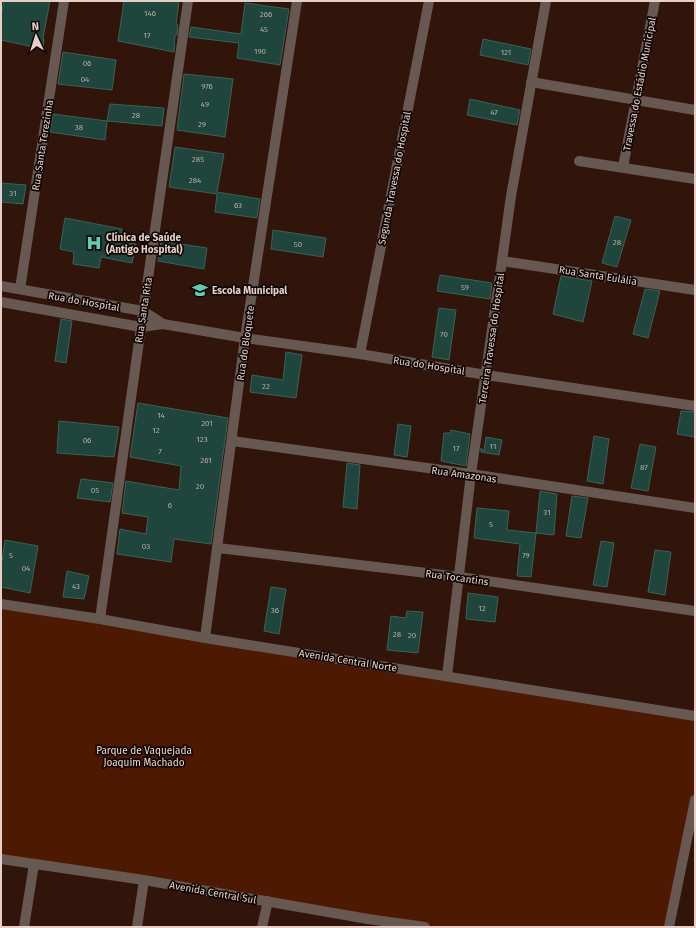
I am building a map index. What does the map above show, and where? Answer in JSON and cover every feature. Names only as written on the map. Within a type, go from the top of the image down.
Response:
[{"type":"street","name":"Rua Santa Terezinha","points":[[20,289],[64,1]]},
{"type":"street","name":"Rua Santa Rita","points":[[100,619],[140,327],[188,1]]},
{"type":"street","name":"Rua do Bloquete","points":[[205,638],[245,338],[297,1]]},
{"type":"street","name":"Segunda Travessa do Hospital","points":[[360,354],[428,1]]},
{"type":"street","name":"Terceira Travessa do Hospital","points":[[447,676],[460,577],[471,474],[502,261],[531,82],[546,1]]},
{"type":"street","name":"Travessa do Estádio Municipal","points":[[623,167],[655,1]]},
{"type":"street","points":[[531,82],[695,110]]},
{"type":"street","points":[[579,161],[695,179]]},
{"type":"street","name":"Rua Santa Eulália","points":[[502,261],[695,290]]},
{"type":"street","name":"Rua do Hospital","points":[[1,286],[143,311],[163,324]]},
{"type":"street","name":"Rua do Hospital","points":[[1,302],[140,327],[163,324],[245,338],[360,354],[486,375],[695,406]]},
{"type":"street","name":"Rua Amazonas","points":[[232,441],[471,474],[695,508]]},
{"type":"street","name":"Rua Tocantins","points":[[218,548],[460,577],[695,611]]},
{"type":"street","name":"Avenida Central Norte","points":[[1,604],[695,716]]},
{"type":"street","points":[[668,927],[695,800]]},
{"type":"street","name":"Avenida Central Sul","points":[[1,859],[144,880],[268,901],[367,923],[425,927]]},
{"type":"street","points":[[24,927],[34,864]]},
{"type":"street","points":[[137,927],[144,880]]},
{"type":"street","points":[[262,927],[268,901]]},
{"type":"green space","name":"Parque de Vaquejada Joaquim Machado","points":[[1,604],[695,716],[695,800],[669,927],[422,927],[1,861]]},
{"type":"building","points":[[4,1],[50,1],[43,38],[43,49],[1,40],[1,15]]},
{"type":"building","points":[[124,1],[179,1],[176,25],[178,25],[177,35],[175,35],[174,52],[118,41]]},
{"type":"building","points":[[245,3],[289,9],[280,65],[237,58],[239,43],[189,37],[191,27],[241,34]]},
{"type":"building","points":[[483,39],[531,49],[528,65],[480,55]]},
{"type":"building","points":[[63,52],[116,60],[112,90],[58,84]]},
{"type":"building","points":[[184,74],[233,79],[225,137],[177,130]]},
{"type":"building","points":[[470,99],[520,110],[517,125],[467,115]]},
{"type":"building","points":[[110,104],[164,108],[162,126],[107,121]]},
{"type":"building","points":[[53,114],[107,121],[105,140],[50,132]]},
{"type":"building","points":[[175,147],[224,154],[217,192],[260,199],[257,218],[215,212],[217,194],[169,187]]},
{"type":"building","points":[[1,183],[26,185],[23,204],[1,202]]},
{"type":"building","points":[[615,216],[631,220],[617,267],[602,263]]},
{"type":"building","name":"Clínica de Saúde (Antigo Hospital)","points":[[65,218],[122,229],[120,241],[136,244],[132,263],[101,257],[99,268],[73,264],[74,252],[60,249]]},
{"type":"building","points":[[273,230],[326,238],[323,257],[271,249]]},
{"type":"building","points":[[161,241],[207,248],[204,269],[158,261]]},
{"type":"building","points":[[440,275],[492,283],[490,299],[437,291]]},
{"type":"building","points":[[561,276],[592,281],[583,322],[553,314]]},
{"type":"building","points":[[645,289],[660,291],[648,338],[633,334]]},
{"type":"building","points":[[439,308],[456,310],[449,360],[432,357]]},
{"type":"building","points":[[61,319],[72,321],[66,363],[55,361]]},
{"type":"building","points":[[286,352],[302,355],[296,398],[250,392],[252,375],[283,380]]},
{"type":"building","points":[[138,403],[228,418],[211,544],[174,539],[171,562],[117,554],[120,529],[146,534],[148,517],[122,513],[126,481],[179,490],[181,466],[130,457]]},
{"type":"building","points":[[681,411],[695,412],[695,437],[677,434]]},
{"type":"building","points":[[59,421],[119,427],[114,457],[57,453]]},
{"type":"building","points":[[398,424],[411,426],[407,457],[394,455]]},
{"type":"building","points":[[451,430],[470,434],[466,466],[441,461],[444,433],[450,433]]},
{"type":"building","points":[[594,436],[609,439],[603,484],[587,481]]},
{"type":"building","points":[[486,437],[502,440],[499,455],[481,452],[481,448],[484,451]]},
{"type":"building","points":[[640,444],[656,447],[648,491],[631,488]]},
{"type":"building","points":[[347,463],[360,465],[357,509],[343,507]]},
{"type":"building","points":[[81,479],[113,483],[110,502],[77,498]]},
{"type":"building","points":[[540,491],[557,494],[554,535],[536,533]]},
{"type":"building","points":[[572,496],[588,498],[581,538],[566,536]]},
{"type":"building","points":[[477,508],[509,511],[507,530],[536,533],[531,577],[517,576],[520,544],[474,538]]},
{"type":"building","points":[[5,540],[38,546],[30,593],[1,587],[1,568]]},
{"type":"building","points":[[601,541],[614,543],[607,587],[593,585]]},
{"type":"building","points":[[655,550],[671,552],[665,595],[648,592]]},
{"type":"building","points":[[67,571],[89,576],[84,599],[63,597]]},
{"type":"building","points":[[271,587],[286,589],[279,634],[264,631]]},
{"type":"building","points":[[468,593],[498,597],[495,622],[466,619]]},
{"type":"building","points":[[407,611],[423,612],[418,653],[387,650],[391,616],[406,618]]},
{"type":"place","name":"Clínica de Saúde (Antigo Hospital)","points":[[94,243]]},
{"type":"place","name":"Escola Municipal","points":[[200,290]]}]
